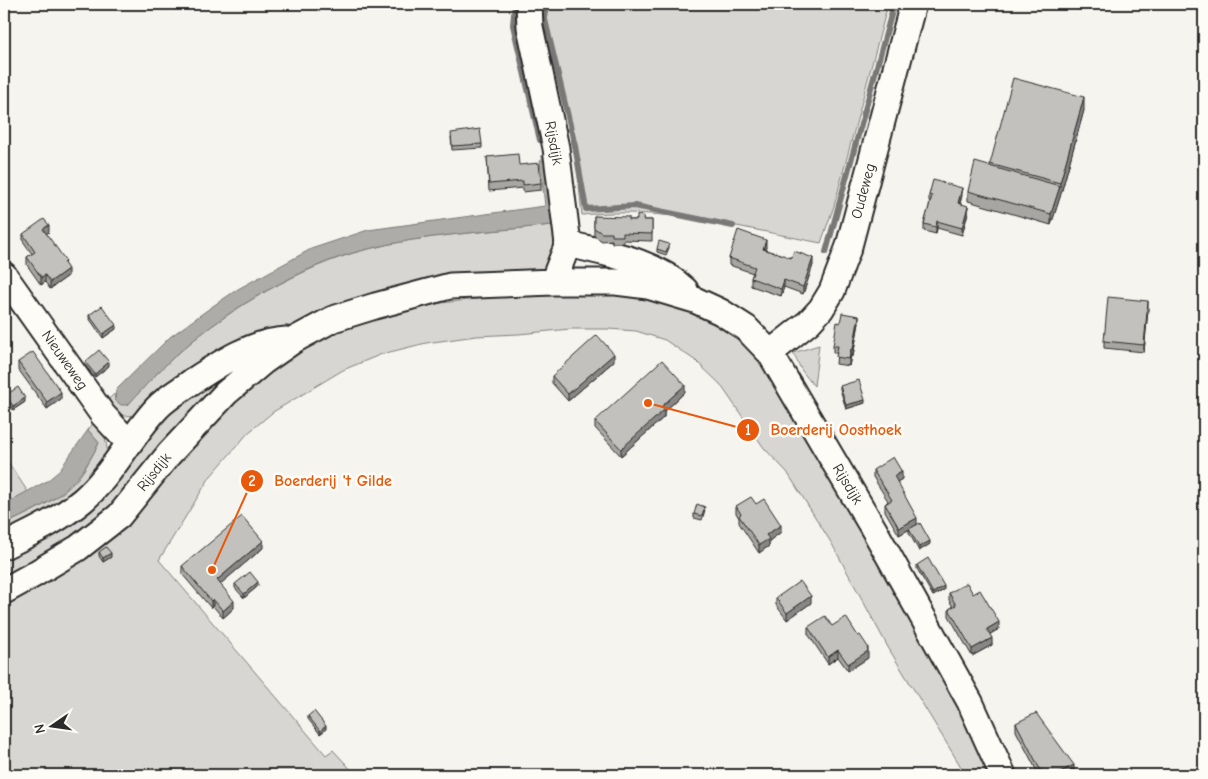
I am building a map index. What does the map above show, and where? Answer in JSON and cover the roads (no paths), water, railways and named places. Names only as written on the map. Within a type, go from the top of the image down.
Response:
[{"type":"street","name":"Rijsdijk","points":[[529,4],[530,27],[556,148],[568,244],[553,282]]},
{"type":"street","name":"Oudeweg","points":[[770,353],[821,309],[832,291],[849,246],[913,4]]},
{"type":"street","points":[[568,244],[618,256],[648,266],[674,280],[695,300]]},
{"type":"street","name":"Nieuweweg","points":[[4,275],[103,414],[129,443]]},
{"type":"street","name":"Rijsdijk","points":[[4,591],[78,548],[119,516],[169,454],[226,393],[264,361],[294,340],[333,319],[450,286],[553,282],[648,286],[695,300],[721,312],[746,328],[770,353],[890,558],[970,702],[1003,775]]},
{"type":"street","name":"Rijsdijk","points":[[4,546],[60,517],[84,499],[110,470],[129,443],[158,408],[174,394],[213,368],[246,350],[276,340],[294,340]]},
{"type":"waterway","points":[[515,4],[513,25],[540,140]]},
{"type":"waterway","points":[[545,4],[545,20],[575,146],[586,209],[635,206],[733,226]]},
{"type":"waterway","points":[[826,252],[894,4]]},
{"type":"place","name":"Boerderij Oosthoek","points":[[648,403]]},
{"type":"place","name":"Boerderij 't Gilde","points":[[212,570]]}]
